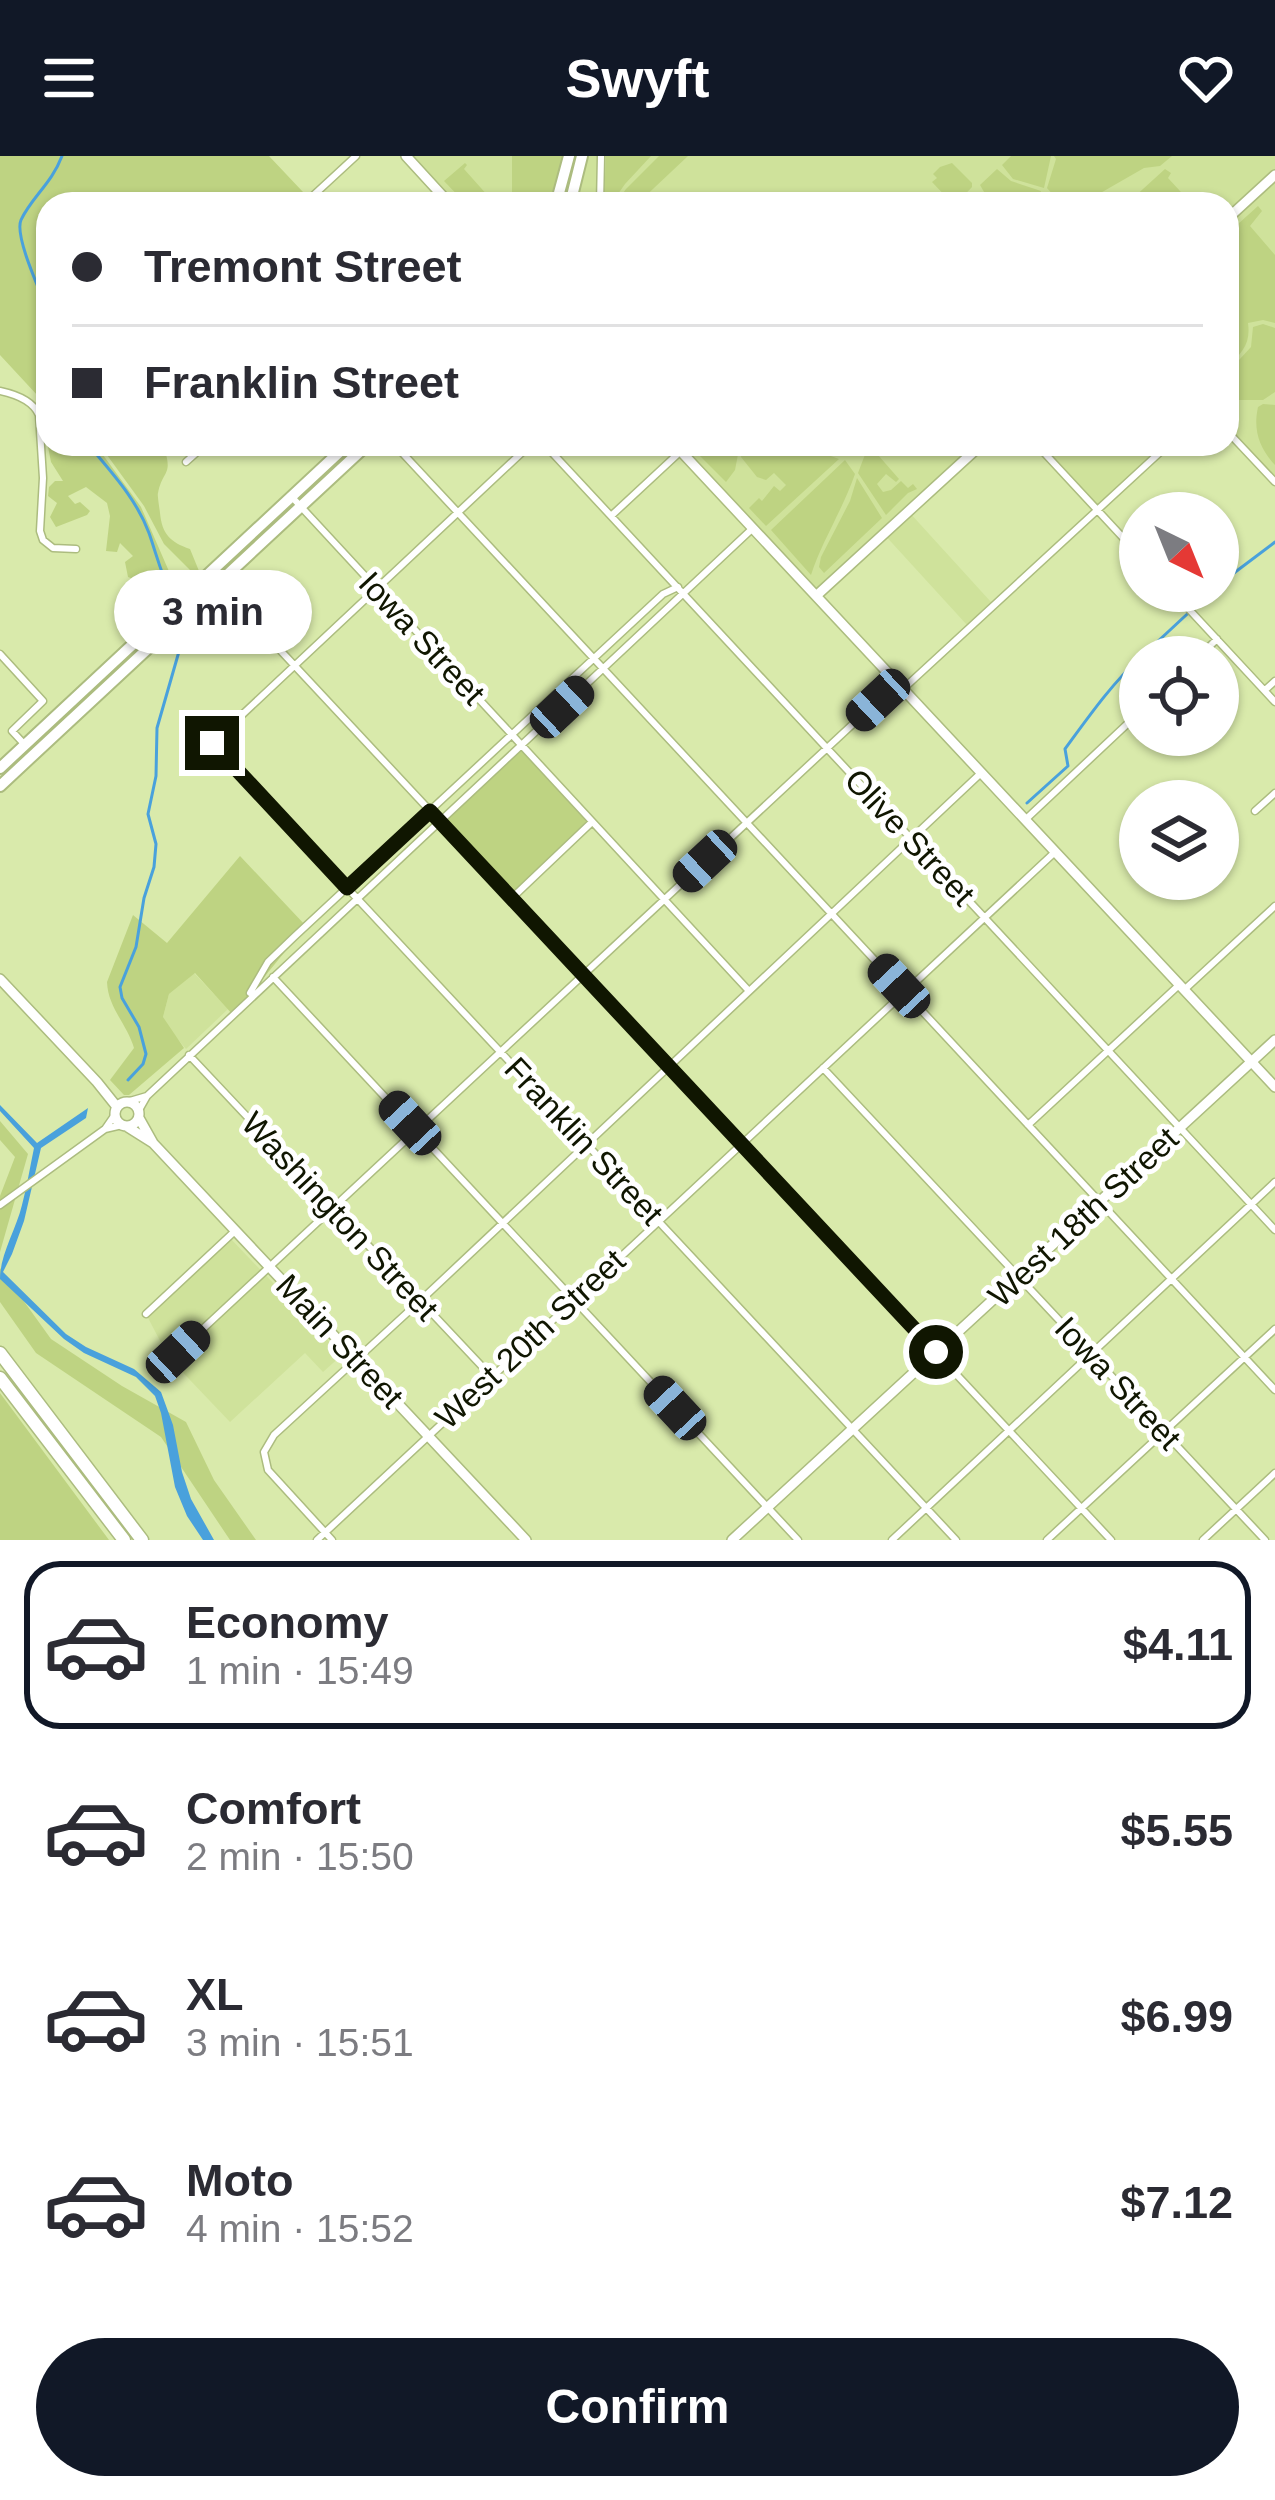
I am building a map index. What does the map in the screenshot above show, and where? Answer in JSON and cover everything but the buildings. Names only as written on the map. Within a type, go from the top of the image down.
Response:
[{"type":"highway","points":[[0,1340],[39,1402]]},
{"type":"highway","points":[[0,1353],[145,1540]]},
{"type":"highway","points":[[0,1379],[122,1540]]},
{"type":"main road","points":[[406,156],[439,192]]},
{"type":"main road","points":[[559,192],[568,156]]},
{"type":"main road","points":[[573,192],[582,156]]},
{"type":"main road","points":[[1239,209],[1275,175]]},
{"type":"main road","points":[[0,768],[214,579],[337,456]]},
{"type":"main road","points":[[296,501],[353,456]]},
{"type":"main road","points":[[685,456],[1275,1088]]},
{"type":"main road","points":[[818,594],[969,456]]},
{"type":"main road","points":[[0,786],[166,623]]},
{"type":"main road","name":"Main Street","points":[[0,979],[526,1540]]},
{"type":"main road","name":"West 18th Street","points":[[732,1540],[1275,1040]]},
{"type":"street","points":[[317,192],[356,156]]},
{"type":"street","points":[[600,192],[602,156]]},
{"type":"street","points":[[0,392],[32,404],[36,411]]},
{"type":"street","points":[[1239,444],[1275,482]]},
{"type":"street","points":[[42,456],[40,531],[53,548],[76,549]]},
{"type":"street","points":[[187,462],[193,456]]},
{"type":"street","points":[[405,456],[1275,1390]]},
{"type":"street","points":[[295,665],[518,456]]},
{"type":"street","name":"Olive Street","points":[[555,456],[1275,1230]]},
{"type":"street","points":[[611,516],[669,456]]},
{"type":"street","points":[[1047,456],[1119,534]]},
{"type":"street","points":[[178,1352],[746,822],[1156,456]]},
{"type":"street","name":"Iowa Street","points":[[296,501],[749,991]]},
{"type":"street","points":[[0,1204],[147,1096],[681,590],[753,528]]},
{"type":"street","points":[[214,579],[1111,1540]]},
{"type":"street","points":[[233,1015],[268,962],[663,594],[681,590]]},
{"type":"street","points":[[1191,612],[1214,636]]},
{"type":"street","points":[[0,654],[43,701],[12,730],[25,745]]},
{"type":"street","points":[[1239,663],[1275,702]]},
{"type":"street","name":"Franklin Street","points":[[295,665],[212,743],[956,1540]]},
{"type":"street","points":[[1264,691],[1275,681]]},
{"type":"street","points":[[1025,820],[1119,732]]},
{"type":"street","points":[[332,1540],[268,1470],[264,1452],[269,1441],[503,1223],[592,1150],[669,1066],[981,772]]},
{"type":"street","points":[[1256,811],[1275,793]]},
{"type":"street","points":[[512,898],[593,822]]},
{"type":"street","name":"West 20th Street","points":[[317,1540],[1055,852]]},
{"type":"street","points":[[1028,1125],[1275,906]]},
{"type":"street","points":[[273,977],[798,1540]]},
{"type":"street","name":"Washington Street","points":[[189,1055],[490,1376]]},
{"type":"street","name":"Iowa Street","points":[[823,1068],[1265,1540]]},
{"type":"street","points":[[892,1540],[1275,1182]]},
{"type":"street","points":[[146,1314],[236,1230]]},
{"type":"street","points":[[1047,1540],[1275,1329]]},
{"type":"street","points":[[1203,1540],[1275,1473]]},
{"type":"shaded area","points":[[0,156],[269,156],[303,192],[36,192],[36,394],[0,355]]},
{"type":"shaded area","points":[[412,156],[1275,156],[1275,482],[1239,444],[1239,192],[446,192]]},
{"type":"shaded area","points":[[512,156],[564,156],[555,192],[512,192]]},
{"type":"shaded area","points":[[606,156],[651,156],[619,192],[604,192]]},
{"type":"shaded area","points":[[659,156],[688,156],[650,192],[624,192]]},
{"type":"shaded area","points":[[1011,156],[1051,156],[1044,188],[1013,179],[1002,165]]},
{"type":"shaded area","points":[[1054,156],[1172,156],[1102,192],[1050,192],[1047,188]]},
{"type":"shaded area","points":[[465,163],[464,169],[485,192],[455,192],[444,181]]},
{"type":"shaded area","points":[[952,163],[972,187],[967,192],[941,192],[932,182],[940,167]]},
{"type":"shaded area","points":[[997,169],[1011,181],[1041,191],[984,192],[980,185]]},
{"type":"shaded area","points":[[1165,169],[1181,192],[1140,192]]},
{"type":"shaded area","points":[[1258,206],[1262,211],[1250,226],[1275,255],[1275,323],[1248,323],[1248,337],[1239,354],[1239,223]]},
{"type":"shaded area","points":[[1253,327],[1275,328],[1275,392],[1263,400],[1239,400],[1239,360],[1251,347]]},
{"type":"shaded area","points":[[1275,405],[1275,465],[1257,431],[1258,407]]},
{"type":"shaded area","points":[[50,456],[104,456],[141,507],[178,592],[154,614],[145,614],[143,608],[150,603],[136,580],[128,577],[125,562],[133,556],[120,543],[117,552],[106,551],[107,503],[86,487],[68,496],[90,511],[87,515],[56,527],[50,517],[57,503],[48,496],[49,487],[63,481]]},
{"type":"shaded area","points":[[108,456],[166,456],[168,467],[158,494],[161,520],[168,536],[190,549],[199,571],[195,575],[164,544],[144,506]]},
{"type":"shaded area","points":[[685,456],[971,456],[909,512],[991,602],[967,625],[882,532],[816,593]]},
{"type":"shaded area","points":[[700,456],[738,456],[726,482]]},
{"type":"shaded area","points":[[864,456],[879,456],[899,479],[896,482],[886,474],[877,484],[883,492],[901,481],[917,489],[886,515],[858,473]]},
{"type":"shaded area","points":[[1047,456],[1156,456],[1097,510]]},
{"type":"shaded area","points":[[741,457],[839,459],[766,526],[749,508],[774,486],[780,491],[786,485],[774,473],[766,480],[757,477]]},
{"type":"shaded area","points":[[845,460],[855,474],[811,575],[771,530]]},
{"type":"shaded area","points":[[857,478],[882,518],[824,573],[819,567],[821,557]]},
{"type":"shaded area","points":[[521,745],[593,822],[512,898],[440,821]]},
{"type":"shaded area","points":[[240,856],[306,926],[233,1015],[195,973],[169,994],[163,1017],[184,1048],[124,1095],[110,1080],[134,1048],[107,982],[133,915],[167,943]]},
{"type":"shaded area","points":[[194,973],[228,1009],[186,1049],[163,1017],[169,994]]},
{"type":"shaded area","points":[[0,1121],[28,1154],[0,1252],[0,1196],[15,1157],[0,1140]]},
{"type":"shaded area","points":[[229,1237],[342,1355],[323,1372],[305,1353],[230,1422],[169,1358],[146,1314]]},
{"type":"shaded area","points":[[0,1268],[51,1339],[186,1422],[214,1480],[256,1540],[230,1540],[161,1437],[36,1353],[0,1302]]},
{"type":"shaded area","points":[[0,1393],[109,1540],[0,1540]]},
{"type":"water","points":[[0,1105],[37,1143],[88,1108],[86,1118],[41,1148],[24,1221],[3,1272],[66,1334],[134,1369],[161,1392],[191,1499],[214,1540],[203,1540],[175,1487],[155,1396],[136,1377],[64,1339],[0,1279],[34,1148],[0,1111]]},
{"type":"waterway","points":[[40,192],[62,156]]},
{"type":"waterway","points":[[36,197],[20,228],[36,280]]},
{"type":"waterway","points":[[98,456],[137,508],[173,598]]},
{"type":"waterway","points":[[1239,569],[1275,542]]},
{"type":"waterway","points":[[1164,636],[1189,612]]},
{"type":"waterway","points":[[128,1080],[146,1054],[120,987],[136,947],[154,867],[156,844],[148,814],[156,776],[157,728],[184,623]]},
{"type":"waterway","points":[[1027,803],[1068,766],[1065,749],[1119,680]]},
{"type":"route","points":[[212,743],[347,888],[430,811],[936,1352]]}]
